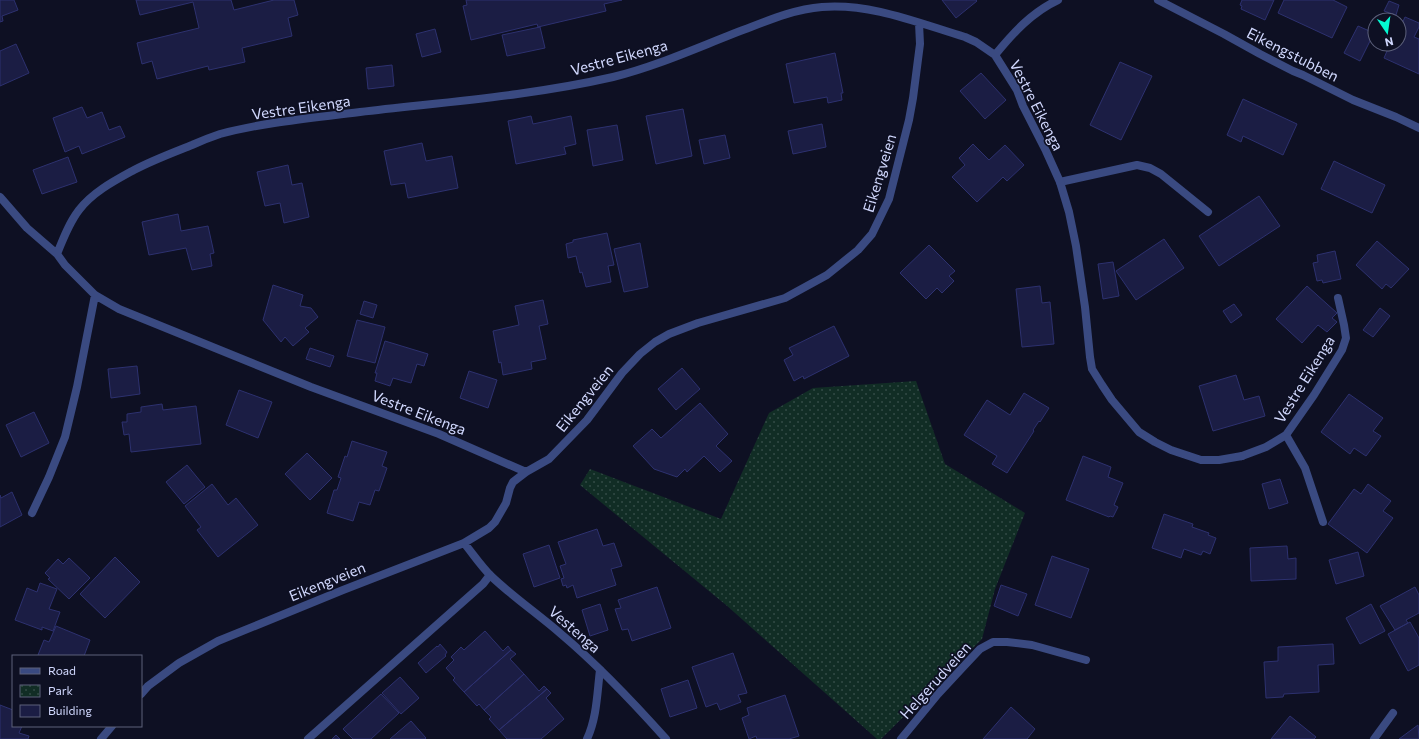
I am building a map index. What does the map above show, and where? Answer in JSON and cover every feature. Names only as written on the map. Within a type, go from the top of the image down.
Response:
[{"type":"street","points":[[995,54],[1008,38],[1033,15],[1049,4],[1058,0]]},
{"type":"street","name":"Eikengstubben","points":[[1158,0],[1293,71],[1353,100],[1419,128]]},
{"type":"street","name":"Vestre Eikenga","points":[[526,472],[438,434],[311,387],[119,309],[95,295],[65,265],[57,254],[68,227],[79,210],[91,197],[109,183],[154,160],[218,135],[299,120],[515,93],[614,76],[677,57],[775,18],[805,9],[847,7],[876,10],[965,37],[995,54],[1017,90],[1023,106],[1060,182],[1069,212],[1076,246],[1092,369],[1112,400],[1139,432],[1155,442],[1171,450],[1200,460],[1219,460],[1242,456],[1266,447],[1286,435],[1314,395],[1342,350],[1346,338],[1338,298]]},
{"type":"street","name":"Eikengveien","points":[[142,693],[148,686],[179,663],[218,641],[464,543],[489,528],[495,522],[506,502],[513,482],[526,472],[549,459],[587,420],[622,373],[640,354],[655,342],[669,334],[698,323],[785,298],[827,275],[858,250],[872,234],[889,199],[913,98],[920,44],[919,24]]},
{"type":"street","points":[[1060,182],[1137,165],[1150,168],[1161,174],[1208,212]]},
{"type":"street","points":[[0,196],[27,228],[57,254]]},
{"type":"street","points":[[32,513],[49,477],[65,437],[77,387],[95,295]]},
{"type":"street","points":[[1286,435],[1305,468],[1323,522]]},
{"type":"street","name":"Vestenga","points":[[464,543],[490,575],[518,600],[561,633],[629,698],[666,739]]},
{"type":"street","points":[[308,739],[483,584],[490,575]]},
{"type":"street","name":"Helgerudveien","points":[[901,739],[938,694],[980,649],[993,642],[1032,645],[1086,660]]},
{"type":"street","points":[[587,739],[596,713],[600,670]]},
{"type":"street","points":[[1374,739],[1393,713]]},
{"type":"street","points":[[101,739],[111,727]]},
{"type":"green space","points":[[916,381],[945,464],[1025,513],[995,589],[982,639],[881,739],[877,739],[726,605],[580,485],[590,469],[721,519],[769,413],[813,388]]},
{"type":"building","points":[[0,0],[14,0],[18,10],[2,16],[3,21],[0,22]]},
{"type":"building","points":[[136,0],[231,0],[234,10],[274,0],[294,0],[298,15],[288,18],[292,36],[242,48],[245,62],[209,70],[208,66],[157,79],[152,61],[142,64],[137,43],[199,28],[193,2],[140,15]]},
{"type":"building","points":[[466,0],[622,0],[604,4],[606,11],[538,27],[537,24],[471,40],[463,6],[467,5]]},
{"type":"building","points":[[942,0],[976,0],[977,1],[956,18]]},
{"type":"building","points":[[1242,0],[1274,0],[1265,20],[1241,9],[1242,6],[1240,5]]},
{"type":"building","points":[[1284,0],[1333,0],[1347,7],[1332,38],[1278,13]]},
{"type":"building","points":[[1389,1],[1399,5],[1397,12],[1384,11]]},
{"type":"building","points":[[1407,18],[1419,23],[1419,27],[1414,37],[1419,39],[1419,74],[1384,58],[1387,52],[1407,52]]},
{"type":"building","points":[[1358,26],[1367,30],[1367,47],[1360,61],[1344,53]]},
{"type":"building","points":[[540,27],[545,48],[507,56],[502,35]]},
{"type":"building","points":[[435,29],[441,52],[422,57],[416,34]]},
{"type":"building","points":[[16,44],[29,73],[0,86],[0,51]]},
{"type":"building","points":[[835,53],[843,93],[841,93],[842,100],[828,103],[827,97],[794,103],[786,64]]},
{"type":"building","points":[[1120,62],[1152,76],[1121,140],[1090,125]]},
{"type":"building","points":[[392,65],[394,86],[368,89],[366,68]]},
{"type":"building","points":[[981,73],[1006,100],[985,119],[960,91]]},
{"type":"building","points":[[1243,99],[1297,124],[1283,155],[1243,136],[1241,142],[1227,135]]},
{"type":"building","points":[[82,107],[87,118],[102,112],[109,130],[120,126],[125,137],[82,154],[79,146],[65,152],[53,118]]},
{"type":"building","points":[[683,109],[692,156],[656,164],[646,116]]},
{"type":"building","points":[[531,116],[533,124],[571,116],[576,144],[564,147],[566,154],[516,164],[508,121]]},
{"type":"building","points":[[822,124],[826,147],[793,154],[788,131]]},
{"type":"building","points":[[617,125],[623,160],[593,166],[587,130]]},
{"type":"building","points":[[725,135],[730,158],[704,164],[699,140]]},
{"type":"building","points":[[422,143],[426,161],[452,156],[458,188],[408,198],[405,183],[391,185],[384,151]]},
{"type":"building","points":[[973,144],[989,160],[1005,145],[1024,165],[1007,181],[1003,177],[977,202],[952,177],[965,165],[959,158]]},
{"type":"building","points":[[68,157],[77,182],[42,194],[33,170]]},
{"type":"building","points":[[1334,161],[1385,185],[1372,213],[1321,189]]},
{"type":"building","points":[[288,165],[292,185],[302,183],[309,217],[284,223],[280,203],[265,206],[257,172]]},
{"type":"building","points":[[1259,196],[1280,226],[1219,266],[1199,236]]},
{"type":"building","points":[[178,214],[181,231],[208,226],[214,253],[210,254],[212,266],[192,270],[186,248],[149,255],[142,222]]},
{"type":"building","points":[[607,233],[614,265],[608,266],[611,282],[586,287],[582,272],[580,273],[576,256],[568,258],[566,244],[573,242],[573,240]]},
{"type":"building","points":[[1164,239],[1184,268],[1136,300],[1116,271]]},
{"type":"building","points":[[1377,241],[1409,269],[1391,288],[1386,284],[1382,289],[1356,265]]},
{"type":"building","points":[[640,243],[648,287],[624,292],[614,249]]},
{"type":"building","points":[[929,245],[955,271],[949,276],[954,281],[942,293],[937,288],[926,299],[900,273]]},
{"type":"building","points":[[1335,251],[1341,279],[1323,283],[1322,280],[1317,281],[1313,263],[1318,262],[1317,255]]},
{"type":"building","points":[[1113,262],[1119,296],[1103,299],[1098,264]]},
{"type":"building","points":[[273,285],[303,295],[300,306],[311,308],[318,317],[305,328],[309,332],[293,346],[285,337],[281,342],[263,320]]},
{"type":"building","points":[[1040,286],[1042,303],[1050,302],[1054,344],[1022,347],[1016,289]]},
{"type":"building","points":[[1307,286],[1337,313],[1332,318],[1337,322],[1327,332],[1318,325],[1302,343],[1276,319]]},
{"type":"building","points":[[543,300],[548,324],[539,326],[546,359],[531,362],[532,369],[503,375],[501,362],[499,363],[493,331],[519,325],[515,306]]},
{"type":"building","points":[[364,301],[377,305],[373,318],[360,314]]},
{"type":"building","points":[[1234,304],[1242,315],[1231,323],[1223,311]]},
{"type":"building","points":[[1380,308],[1390,316],[1373,337],[1363,330]]},
{"type":"building","points":[[357,320],[385,327],[375,363],[347,356]]},
{"type":"building","points":[[834,326],[849,356],[804,379],[803,376],[794,381],[784,360],[793,355],[789,348]]},
{"type":"building","points":[[385,341],[428,354],[424,366],[417,364],[411,383],[393,378],[390,386],[375,381],[377,373],[375,373]]},
{"type":"building","points":[[310,348],[334,356],[330,367],[306,359]]},
{"type":"building","points":[[137,366],[140,394],[111,398],[108,369]]},
{"type":"building","points":[[682,368],[700,389],[676,410],[658,389]]},
{"type":"building","points":[[469,371],[497,380],[488,408],[460,398]]},
{"type":"building","points":[[1236,375],[1244,400],[1259,396],[1265,416],[1213,431],[1199,386]]},
{"type":"building","points":[[239,390],[272,402],[258,438],[226,425]]},
{"type":"building","points":[[1024,393],[1049,408],[1033,430],[1034,431],[1007,473],[992,464],[997,456],[964,435],[987,400],[1010,415]]},
{"type":"building","points":[[1349,394],[1383,418],[1373,431],[1381,436],[1366,456],[1354,448],[1350,454],[1321,432]]},
{"type":"building","points":[[700,403],[728,434],[716,446],[732,461],[720,472],[704,456],[687,472],[685,469],[677,477],[654,469],[633,446],[652,429],[661,438]]},
{"type":"building","points":[[162,404],[163,410],[196,406],[201,444],[131,452],[129,434],[124,435],[122,422],[127,422],[127,414],[141,412],[141,407]]},
{"type":"building","points":[[34,412],[49,443],[21,457],[6,425]]},
{"type":"building","points":[[352,441],[387,452],[382,466],[387,468],[379,491],[375,490],[370,505],[359,502],[353,521],[327,513],[334,490],[337,490],[341,478],[338,477]]},
{"type":"building","points":[[307,453],[332,478],[310,500],[285,474]]},
{"type":"building","points":[[1083,456],[1111,467],[1108,477],[1123,483],[1114,505],[1118,507],[1113,517],[1109,517],[1066,500]]},
{"type":"building","points":[[187,465],[205,487],[184,504],[166,482]]},
{"type":"building","points":[[1280,479],[1288,503],[1269,509],[1262,484]]},
{"type":"building","points":[[212,484],[228,505],[236,498],[258,525],[218,557],[197,530],[201,527],[185,506]]},
{"type":"building","points":[[1368,484],[1391,501],[1383,511],[1393,518],[1367,553],[1328,524],[1354,489],[1361,494]]},
{"type":"building","points":[[12,492],[22,515],[0,527],[0,495],[1,498]]},
{"type":"building","points":[[1164,514],[1193,524],[1192,527],[1209,533],[1208,535],[1216,538],[1210,554],[1203,551],[1201,555],[1184,549],[1181,558],[1152,548]]},
{"type":"building","points":[[597,529],[603,546],[614,543],[622,566],[611,569],[616,585],[577,598],[573,585],[567,588],[566,585],[563,586],[561,579],[564,578],[560,566],[566,564],[558,542]]},
{"type":"building","points":[[549,545],[560,578],[534,587],[523,554]]},
{"type":"building","points":[[1287,546],[1288,559],[1296,558],[1296,579],[1251,581],[1250,548]]},
{"type":"building","points":[[1358,552],[1364,576],[1336,584],[1329,560]]},
{"type":"building","points":[[1052,556],[1089,569],[1071,618],[1035,605]]},
{"type":"building","points":[[115,557],[140,582],[105,618],[80,594]]},
{"type":"building","points":[[69,558],[90,578],[69,599],[48,579],[50,578],[45,573],[58,559],[63,564]]},
{"type":"building","points":[[40,583],[57,589],[49,609],[60,612],[53,631],[42,627],[42,630],[15,620],[27,588],[37,592]]},
{"type":"building","points":[[1001,585],[1027,594],[1018,616],[994,606]]},
{"type":"building","points":[[657,587],[671,628],[632,641],[628,629],[622,630],[615,609],[621,608],[618,600]]},
{"type":"building","points":[[1415,587],[1419,595],[1419,613],[1406,620],[1408,623],[1395,630],[1380,606]]},
{"type":"building","points":[[600,604],[608,630],[590,636],[582,610]]},
{"type":"building","points":[[1371,604],[1385,631],[1360,644],[1346,618]]},
{"type":"building","points":[[1410,622],[1419,638],[1419,665],[1408,671],[1388,634]]},
{"type":"building","points":[[56,626],[90,640],[84,655],[38,655],[44,640],[49,642]]},
{"type":"building","points":[[485,631],[503,651],[508,646],[511,650],[464,692],[453,680],[455,678],[446,668],[454,660],[451,657],[461,647],[464,650]]},
{"type":"building","points":[[440,644],[447,652],[445,655],[446,656],[426,673],[418,663]]},
{"type":"building","points":[[1333,644],[1334,664],[1318,665],[1319,692],[1284,694],[1283,697],[1266,698],[1264,662],[1278,661],[1278,647]]},
{"type":"building","points":[[511,650],[516,654],[510,659],[524,674],[484,710],[479,704],[477,706],[464,692]]},
{"type":"building","points":[[733,653],[747,693],[738,695],[741,702],[720,710],[717,703],[706,707],[692,667]]},
{"type":"building","points":[[524,674],[539,691],[544,686],[547,689],[499,730],[489,719],[491,717],[484,710]]},
{"type":"building","points":[[400,677],[419,698],[401,714],[382,693]]},
{"type":"building","points":[[688,680],[697,708],[670,717],[661,689]]},
{"type":"building","points":[[547,689],[551,693],[546,698],[564,719],[541,739],[507,739],[499,730]]},
{"type":"building","points":[[381,694],[399,713],[371,739],[353,739],[343,729]]},
{"type":"building","points":[[785,695],[799,736],[789,739],[757,739],[756,736],[749,739],[742,718],[749,715],[747,708]]},
{"type":"building","points":[[0,705],[12,710],[12,727],[22,727],[19,733],[29,736],[28,739],[0,739]]},
{"type":"building","points":[[1011,707],[1035,729],[1027,739],[983,739]]},
{"type":"building","points":[[1290,716],[1316,737],[1314,739],[1271,739]]},
{"type":"building","points":[[411,721],[426,738],[425,739],[390,739]]},
{"type":"building","points":[[1418,725],[1419,739],[1399,739]]},
{"type":"building","points":[[336,735],[340,739],[332,739]]}]
